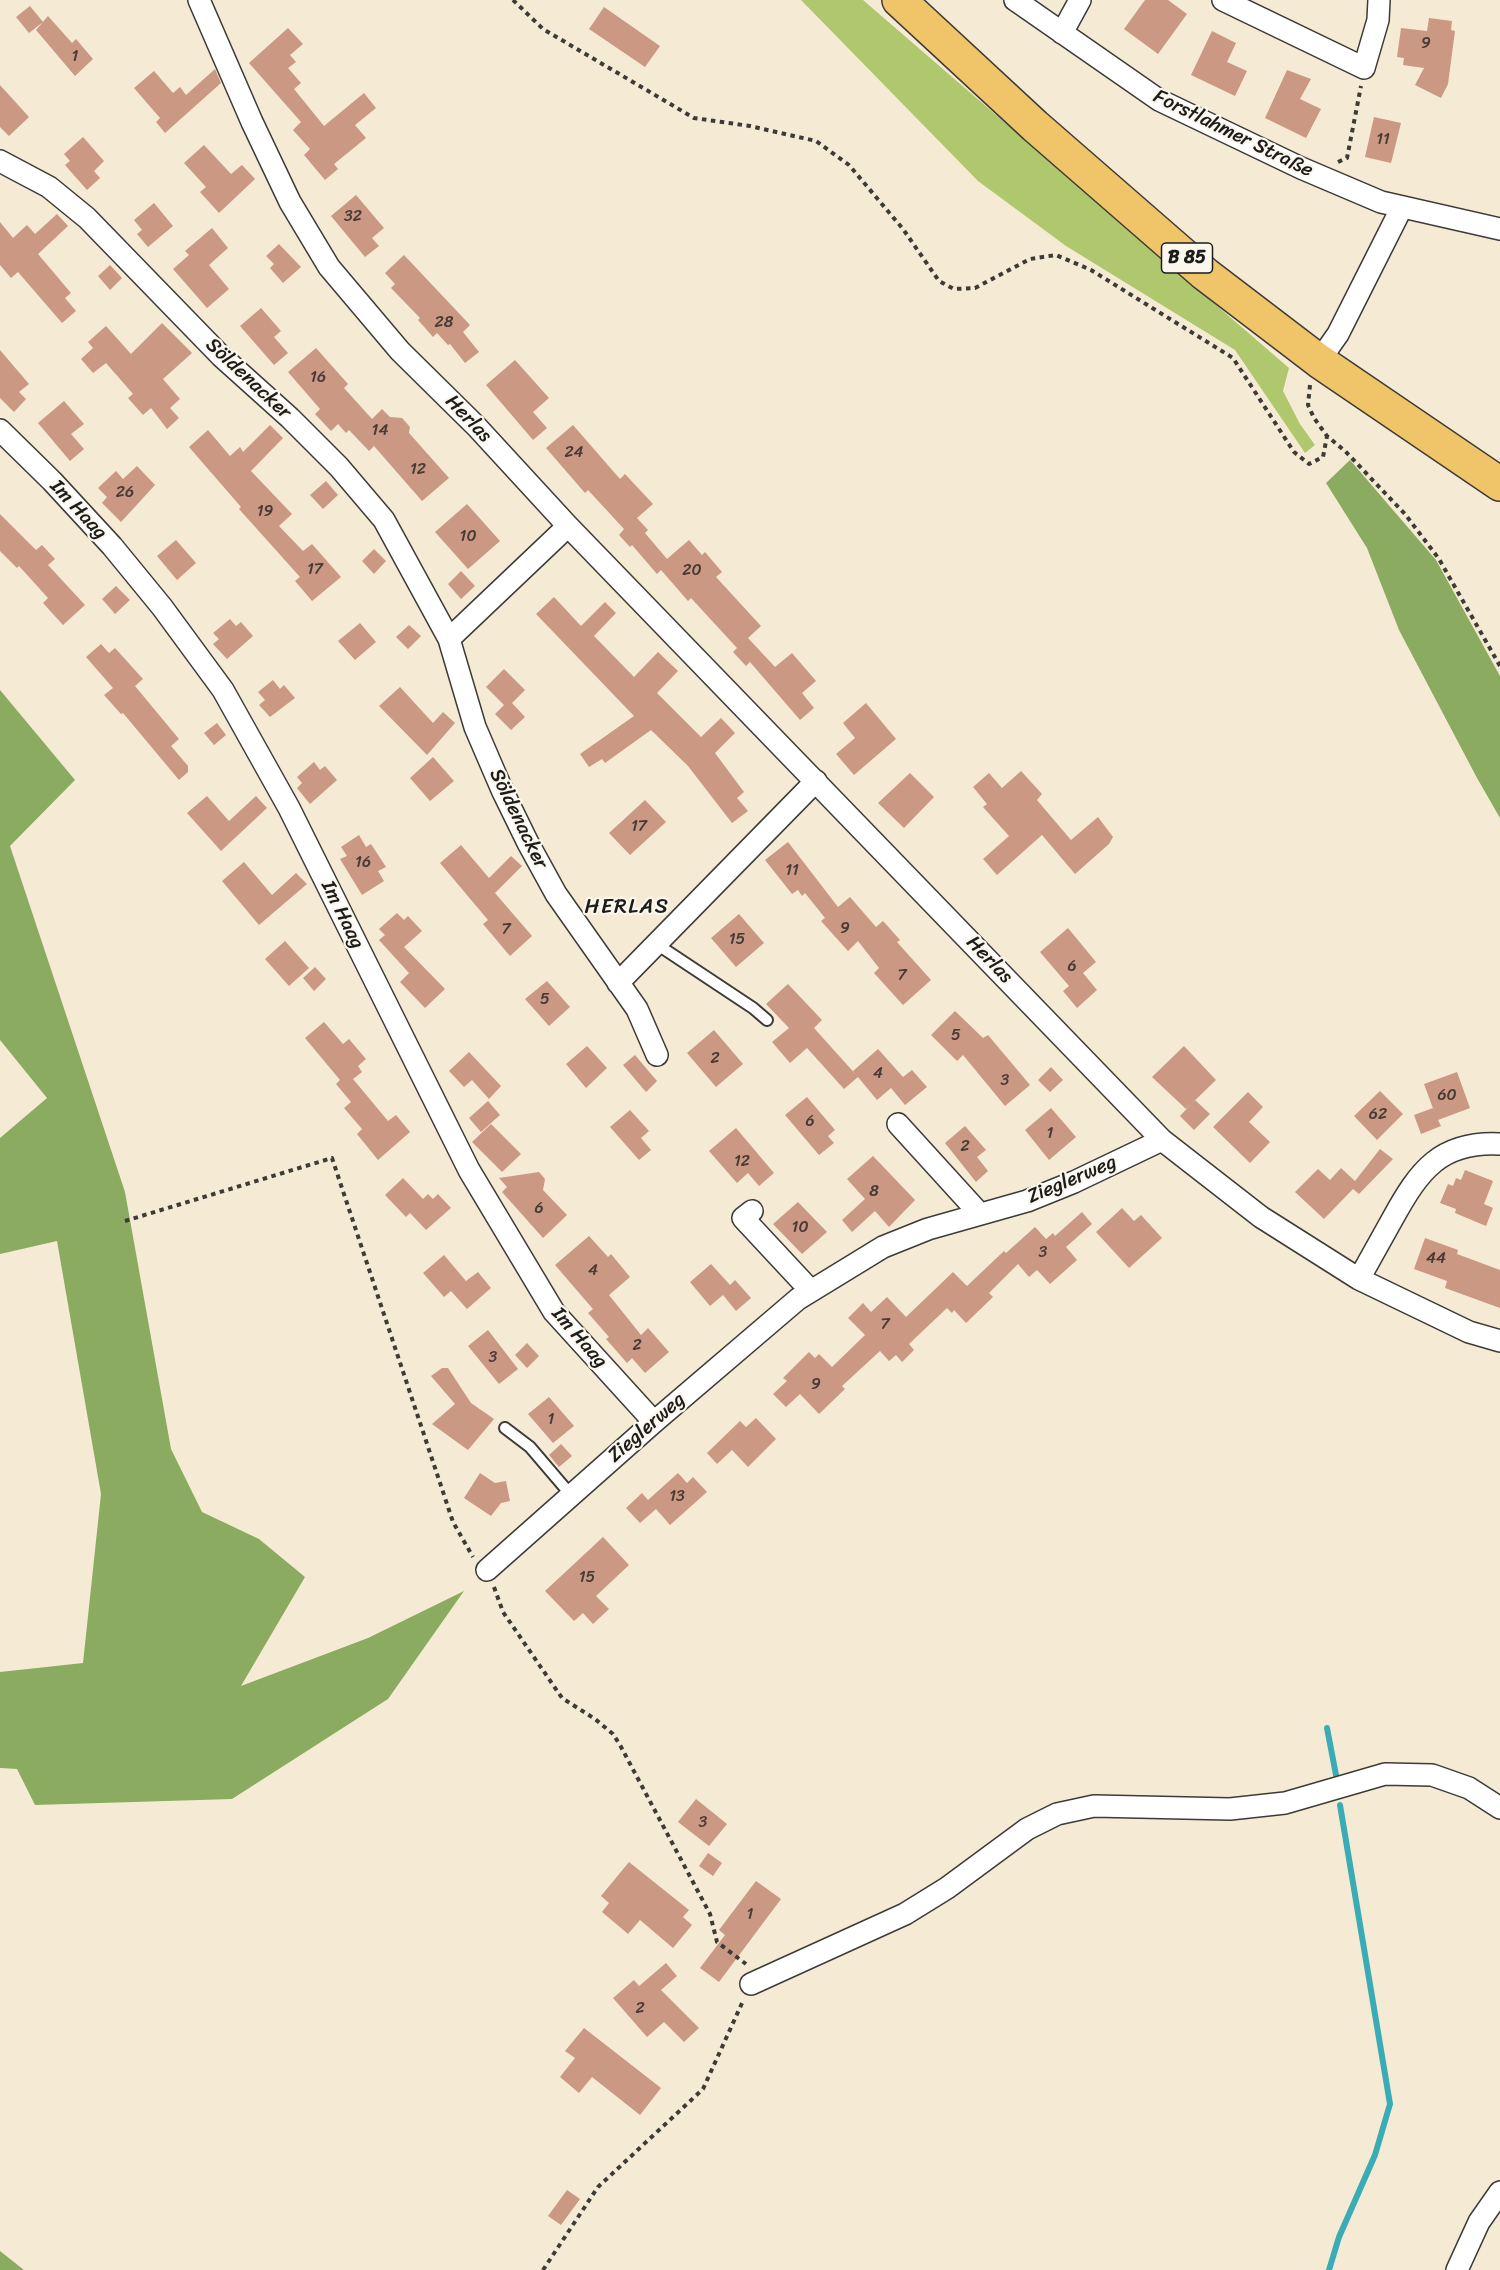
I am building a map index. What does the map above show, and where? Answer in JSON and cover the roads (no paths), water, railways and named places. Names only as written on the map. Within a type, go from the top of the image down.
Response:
[{"type":"main road","name":"B 85","points":[[899,0],[1035,126],[1205,274],[1322,363],[1500,484]]},
{"type":"street","name":"Herlas","points":[[199,0],[290,202],[329,267],[400,351],[476,426],[568,526],[1162,1140],[1261,1217],[1359,1279],[1469,1332],[1500,1341]]},
{"type":"street","name":"Forstlahmer Straße","points":[[1015,0],[1159,100],[1313,174],[1381,202],[1500,229]]},
{"type":"street","points":[[1062,33],[1080,0]]},
{"type":"street","points":[[1223,0],[1364,68],[1378,20],[1379,0]]},
{"type":"street","name":"Söldenacker","points":[[0,161],[49,186],[87,218],[221,356],[339,467],[384,520],[449,639],[475,727],[528,843],[556,894],[637,1009],[657,1055]]},
{"type":"street","points":[[1322,363],[1402,207]]},
{"type":"street","name":"Im Haag","points":[[0,430],[52,481],[112,546],[162,607],[223,690],[288,808],[469,1170],[554,1312],[654,1422]]},
{"type":"street","points":[[449,639],[568,526]]},
{"type":"street","points":[[618,983],[816,781]]},
{"type":"street","points":[[898,1124],[979,1213]]},
{"type":"street","name":"Zieglerweg","points":[[487,1570],[654,1422],[798,1299],[883,1247],[928,1229],[1036,1197],[1074,1182],[1162,1140]]},
{"type":"street","points":[[1359,1279],[1411,1185],[1427,1166],[1453,1151],[1480,1144],[1500,1144]]},
{"type":"street","points":[[752,1211],[743,1218],[811,1291]]},
{"type":"street","points":[[757,1981],[904,1914],[947,1888],[1027,1829],[1057,1814],[1094,1806],[1241,1808],[1285,1803],[1385,1774],[1432,1775],[1469,1788],[1500,1808]]},
{"type":"street","points":[[1457,2270],[1479,2222],[1500,2192]]},
{"type":"lane","points":[[655,944],[753,1008],[767,1020]]},
{"type":"lane","points":[[506,1428],[530,1447],[571,1495]]},
{"type":"waterway","points":[[1327,1728],[1336,1775]]},
{"type":"waterway","points":[[1329,2270],[1339,2237],[1375,2155],[1390,2104],[1340,1805]]},
{"type":"district","name":"HERLAS","points":[[627,908]]}]
